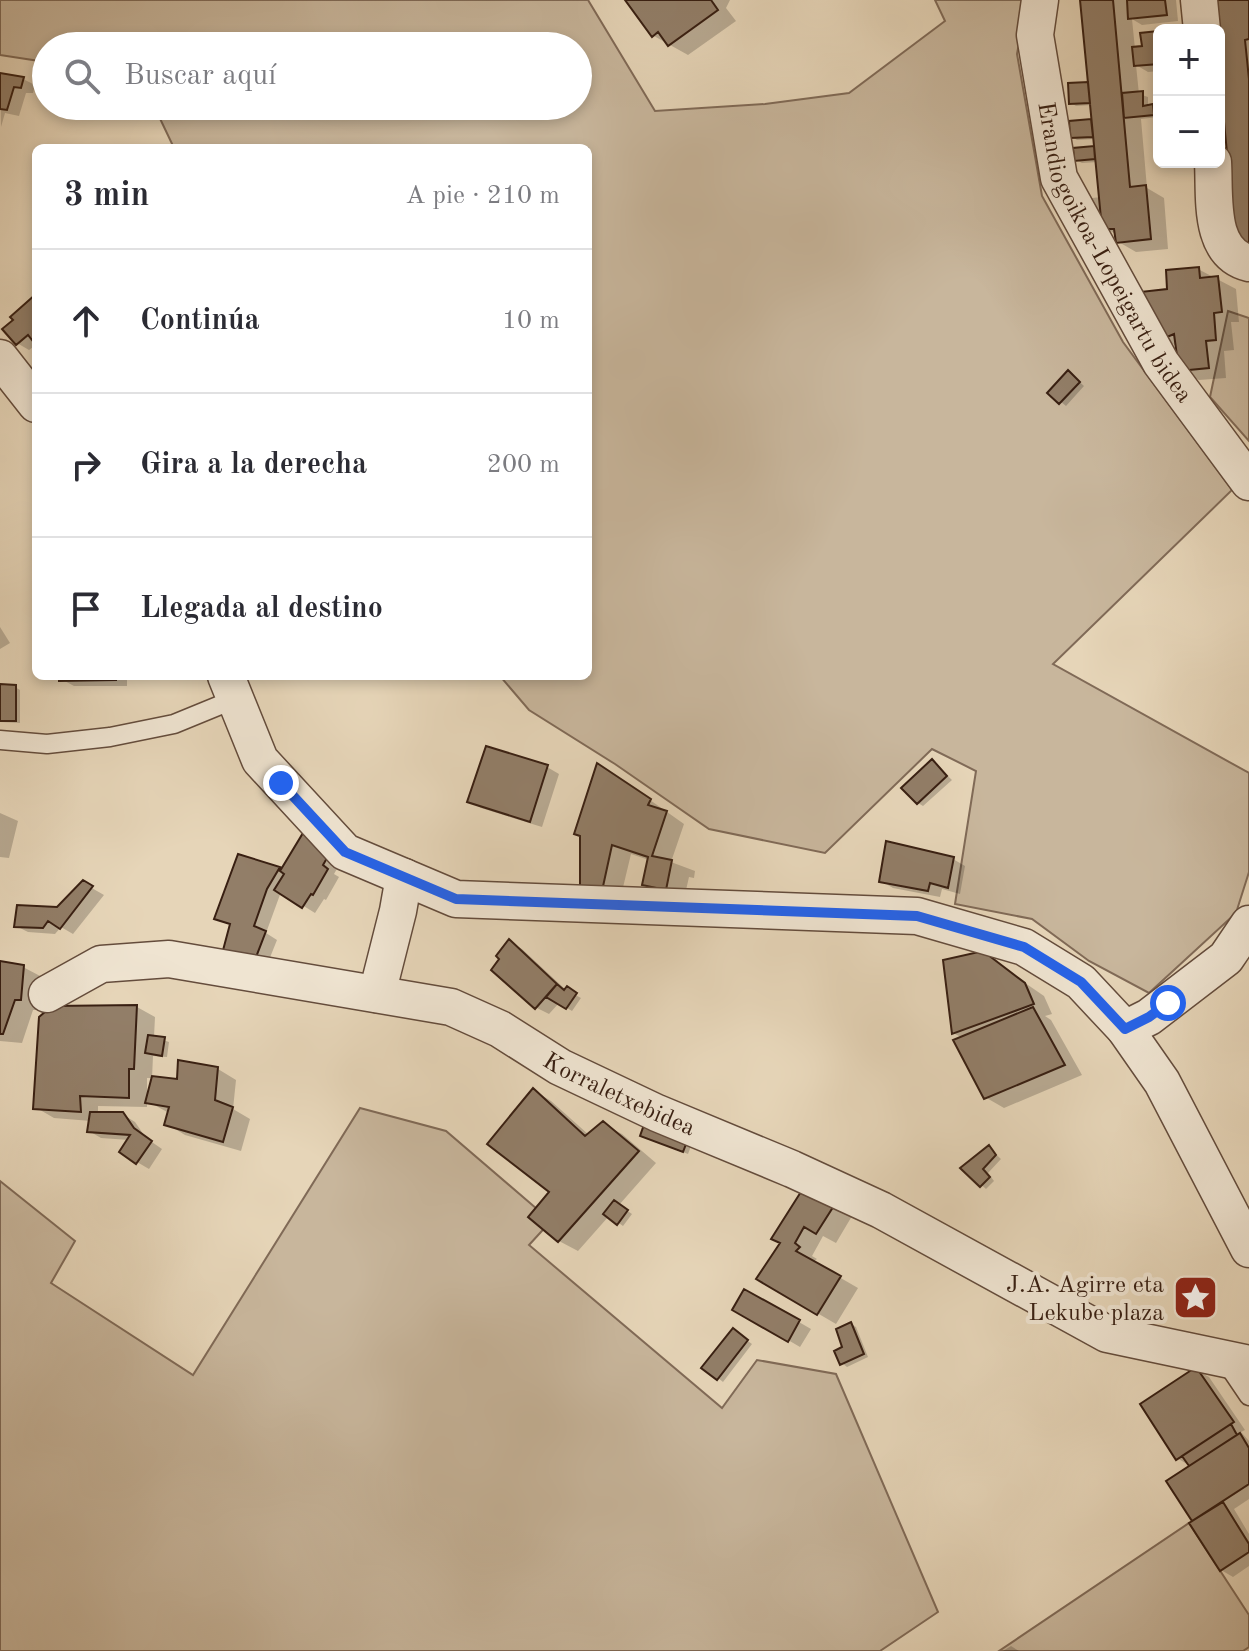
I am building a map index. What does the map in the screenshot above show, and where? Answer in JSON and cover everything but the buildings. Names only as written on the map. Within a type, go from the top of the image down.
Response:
[{"type":"street","name":"Erandiogoikoa-Lopeigartu bidea","points":[[1040,0],[1035,35],[1059,178],[1161,363],[1249,482]]},
{"type":"street","points":[[1199,0],[1201,24]]},
{"type":"street","points":[[1213,168],[1219,238],[1235,260],[1249,263]]},
{"type":"street","points":[[0,358],[32,399]]},
{"type":"street","points":[[231,688],[260,760],[345,852],[456,899],[917,916],[1024,947],[1081,982],[1125,1029],[1162,1082],[1249,1249]]},
{"type":"street","points":[[377,994],[404,877]]},
{"type":"street","points":[[1125,1029],[1149,1017],[1226,958],[1249,924]]},
{"type":"street","name":"Korraletxebidea","points":[[47,994],[101,964],[169,959],[451,1007],[500,1029],[560,1067],[657,1113],[881,1210],[1107,1334],[1236,1361]]},
{"type":"lane","points":[[0,740],[47,744],[110,737],[174,724],[231,688]]},
{"type":"lane","points":[[1236,1361],[1249,1396]]},
{"type":"shaded area","points":[[0,0],[588,0],[655,111],[765,104],[849,93],[945,21],[935,0],[1027,0],[1017,54],[1042,196],[1123,342],[1232,490],[1053,664],[1249,773],[1249,872],[1236,913],[1149,993],[1089,961],[1032,919],[955,904],[976,771],[932,749],[825,853],[709,829],[529,710],[503,680],[592,680],[592,144],[172,144],[161,120],[592,120],[592,32],[32,32],[32,60],[0,55]]},
{"type":"shaded area","points":[[1228,311],[1249,318],[1249,441],[1210,397]]},
{"type":"shaded area","points":[[360,1108],[446,1131],[551,1221],[529,1245],[722,1408],[757,1360],[836,1374],[938,1612],[880,1651],[0,1651],[0,1181],[75,1241],[51,1283],[193,1375]]},
{"type":"shaded area","points":[[1189,1523],[1249,1615],[1249,1647],[1243,1651],[999,1651]]},
{"type":"place","name":"J.A. Agirre eta Lekube plaza","points":[[1195,1298]]},
{"type":"route","points":[[281,783],[345,852],[456,899],[917,916],[1024,947],[1081,982],[1125,1029],[1168,1003]]}]
